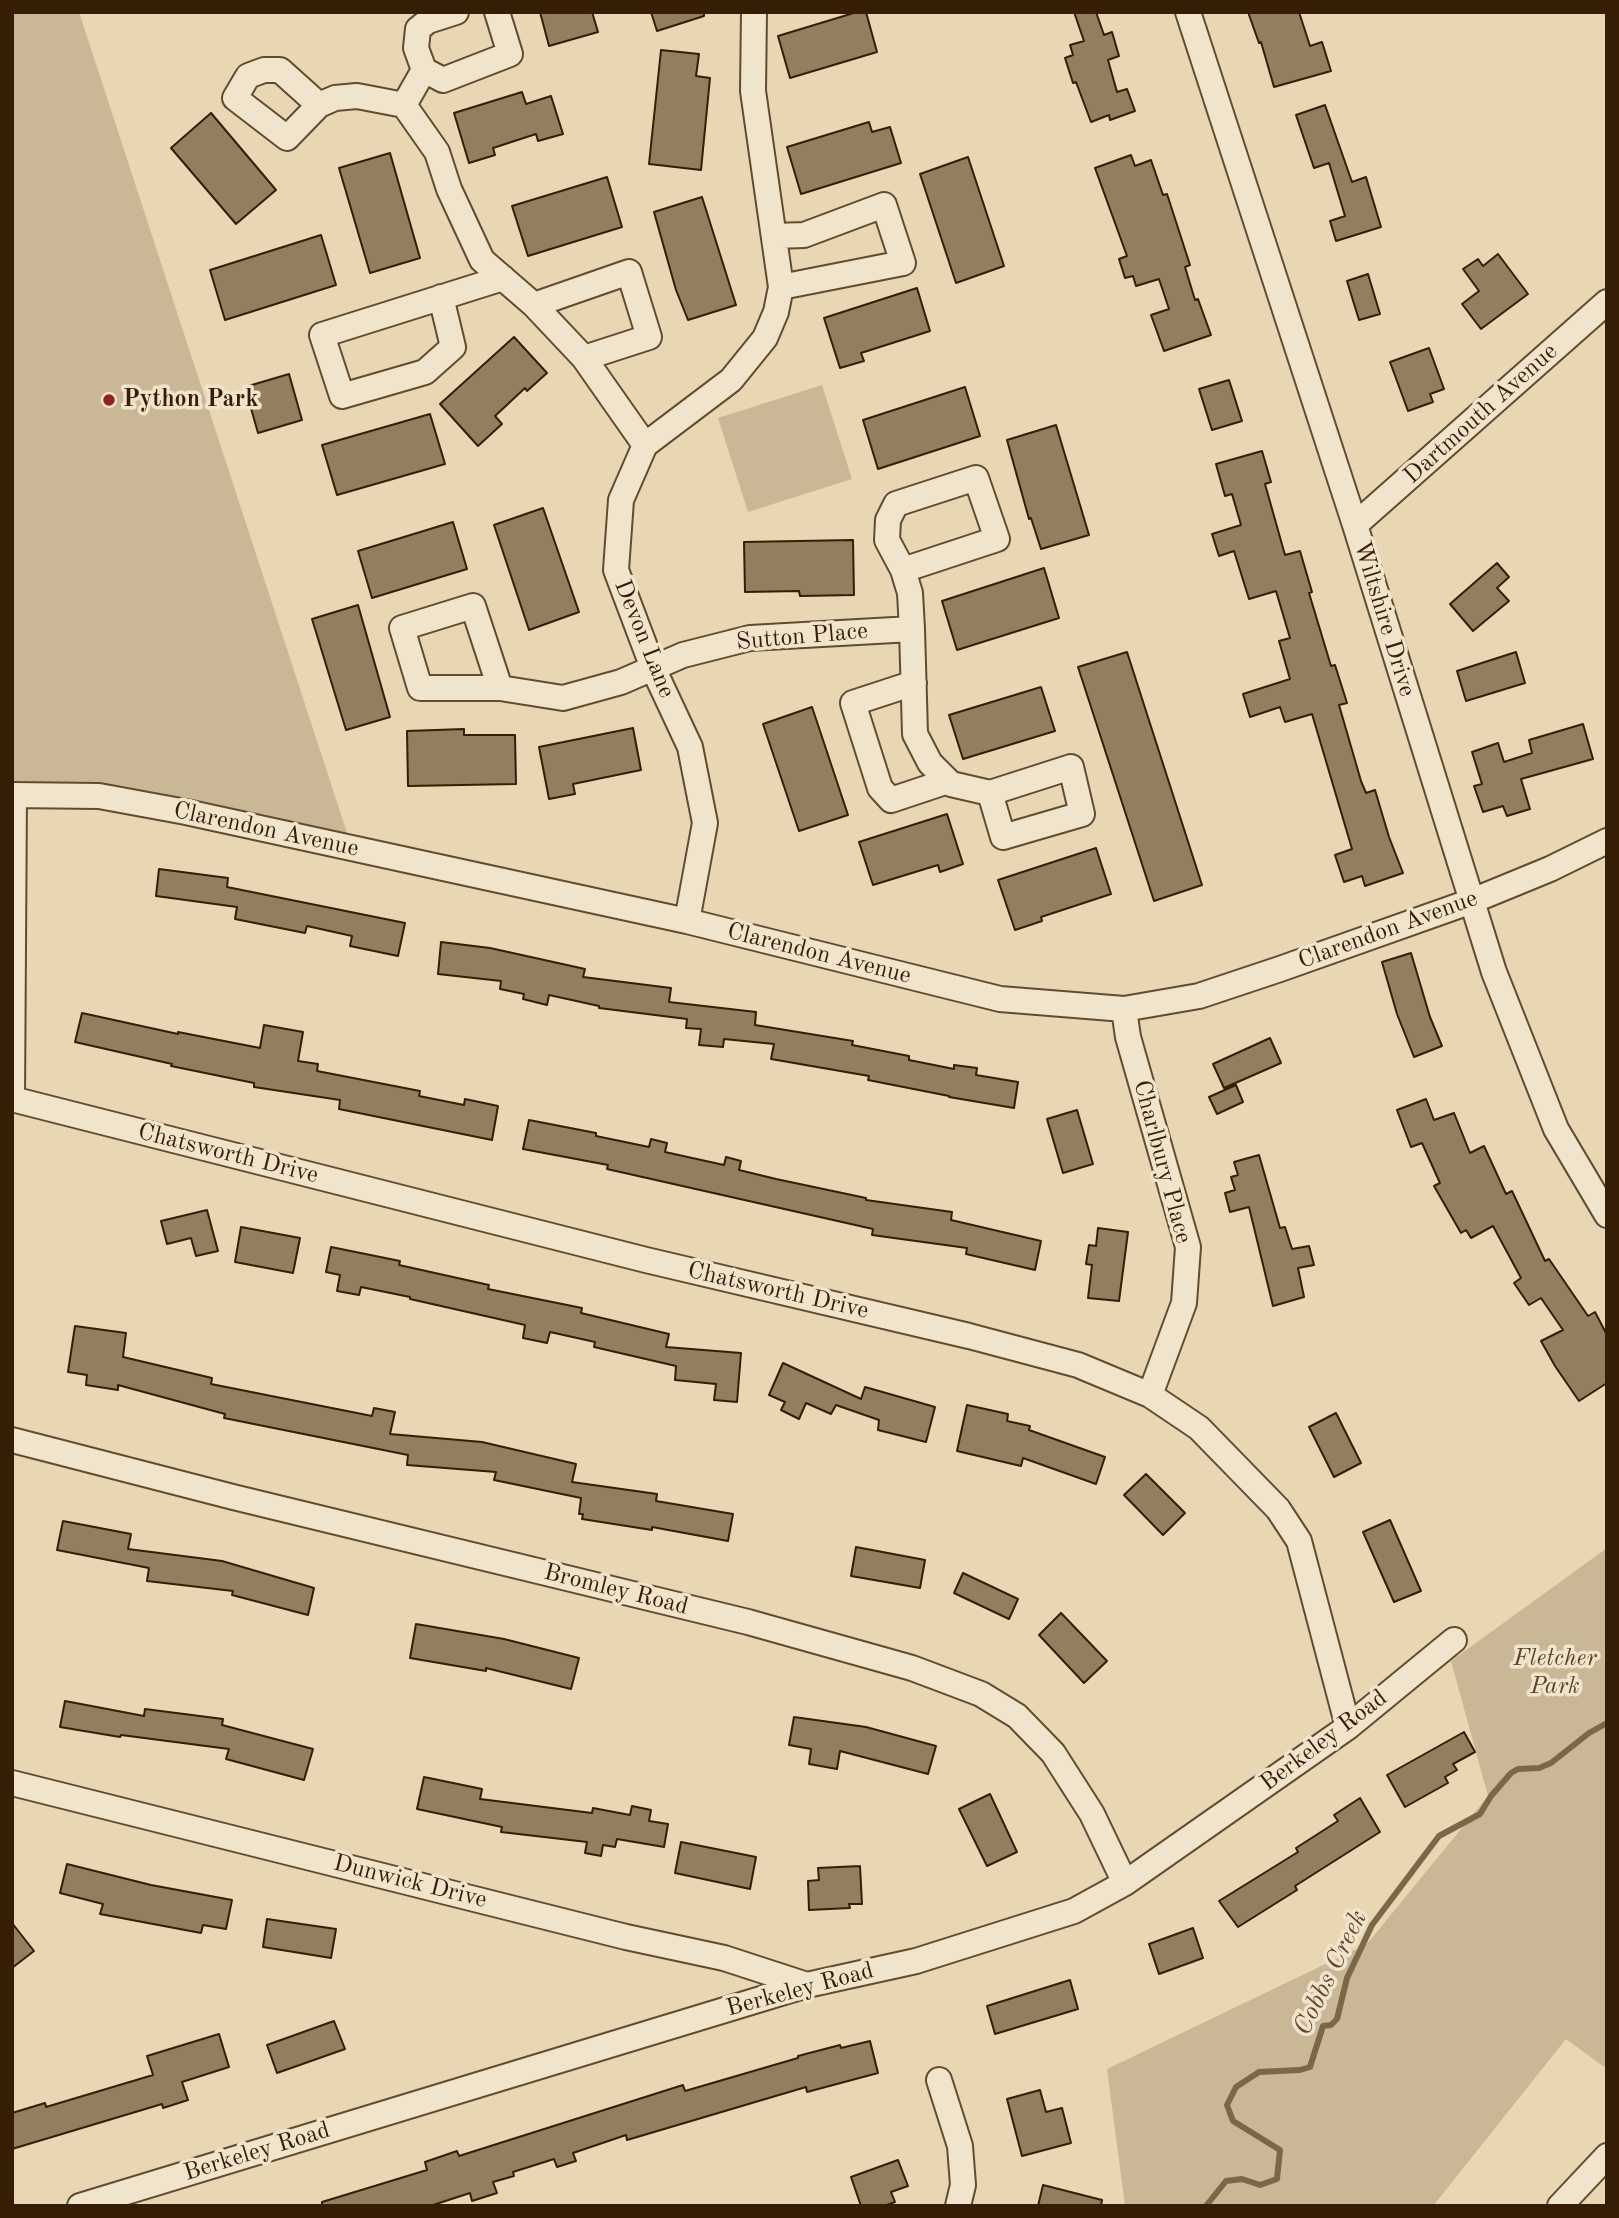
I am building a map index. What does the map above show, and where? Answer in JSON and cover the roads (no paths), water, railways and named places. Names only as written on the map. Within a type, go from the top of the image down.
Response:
[{"type":"street","points":[[456,12],[428,21],[418,29],[416,48],[424,70],[443,80],[510,54],[497,12]]},
{"type":"street","name":"Devon Lane","points":[[687,921],[705,823],[690,747],[653,668],[616,570],[621,500],[645,446],[730,380],[765,338],[776,312],[781,287],[753,91],[754,12]]},
{"type":"street","name":"Wiltshire Drive","points":[[1188,12],[1355,525],[1494,972],[1556,1129],[1607,1215]]},
{"type":"street","points":[[404,105],[424,70]]},
{"type":"street","points":[[319,105],[335,98],[357,96],[404,105],[437,152],[449,189],[482,260],[534,305],[584,358],[645,446]]},
{"type":"street","points":[[774,236],[804,234],[884,205],[903,263],[781,287]]},
{"type":"street","points":[[534,305],[629,272],[649,338],[584,358]]},
{"type":"street","points":[[441,297],[453,347],[425,372],[342,396],[323,335],[441,297],[503,278]]},
{"type":"street","name":"Dartmouth Avenue","points":[[1355,525],[1607,302]]},
{"type":"street","points":[[903,570],[997,539],[976,478],[896,504],[888,520],[887,540],[903,570],[910,593],[915,734],[930,763],[951,784],[990,793]]},
{"type":"street","name":"Sutton Place","points":[[500,688],[563,698],[621,681],[683,655],[750,638],[912,629]]},
{"type":"street","points":[[914,683],[853,703],[880,788],[891,800],[948,781]]},
{"type":"street","points":[[12,1099],[13,795]]},
{"type":"street","name":"Clarendon Avenue","points":[[13,795],[99,796],[186,812],[687,921],[1000,999],[1124,1009],[1199,996],[1472,901],[1550,869],[1607,841]]},
{"type":"street","name":"Charlbury Place","points":[[1124,1009],[1128,1037],[1188,1247],[1184,1303],[1150,1395]]},
{"type":"street","name":"Chatsworth Drive","points":[[12,1099],[646,1260],[993,1342],[1079,1365],[1150,1395],[1199,1428],[1278,1509],[1299,1541],[1348,1727]]},
{"type":"street","name":"Bromley Road","points":[[12,1440],[233,1497],[748,1622],[912,1668],[981,1694],[1017,1716],[1053,1753],[1092,1814],[1125,1883]]},
{"type":"street","name":"Berkeley Road","points":[[80,2206],[807,1985],[929,1957],[1074,1911],[1125,1883],[1348,1727],[1454,1640]]},
{"type":"street","name":"Dunwick Drive","points":[[12,1783],[626,1937],[724,1958],[807,1985]]},
{"type":"street","points":[[939,2080],[960,2146],[963,2185],[958,2206]]},
{"type":"street","points":[[1560,2206],[1607,2156]]},
{"type":"waterway","name":"Cobbs Creek","points":[[1206,2206],[1226,2181],[1242,2179],[1260,2185],[1277,2179],[1280,2150],[1233,2121],[1227,2105],[1236,2087],[1259,2072],[1310,2067],[1323,2026],[1331,2025],[1337,2019],[1347,1978],[1372,1925],[1439,1836],[1480,1814],[1511,1773],[1518,1769],[1539,1768],[1551,1763],[1589,1733],[1607,1723]]},
{"type":"place","name":"Python Park","points":[[109,400]]},
{"type":"park label","name":"Fletcher Park","points":[[1555,1673]]}]
